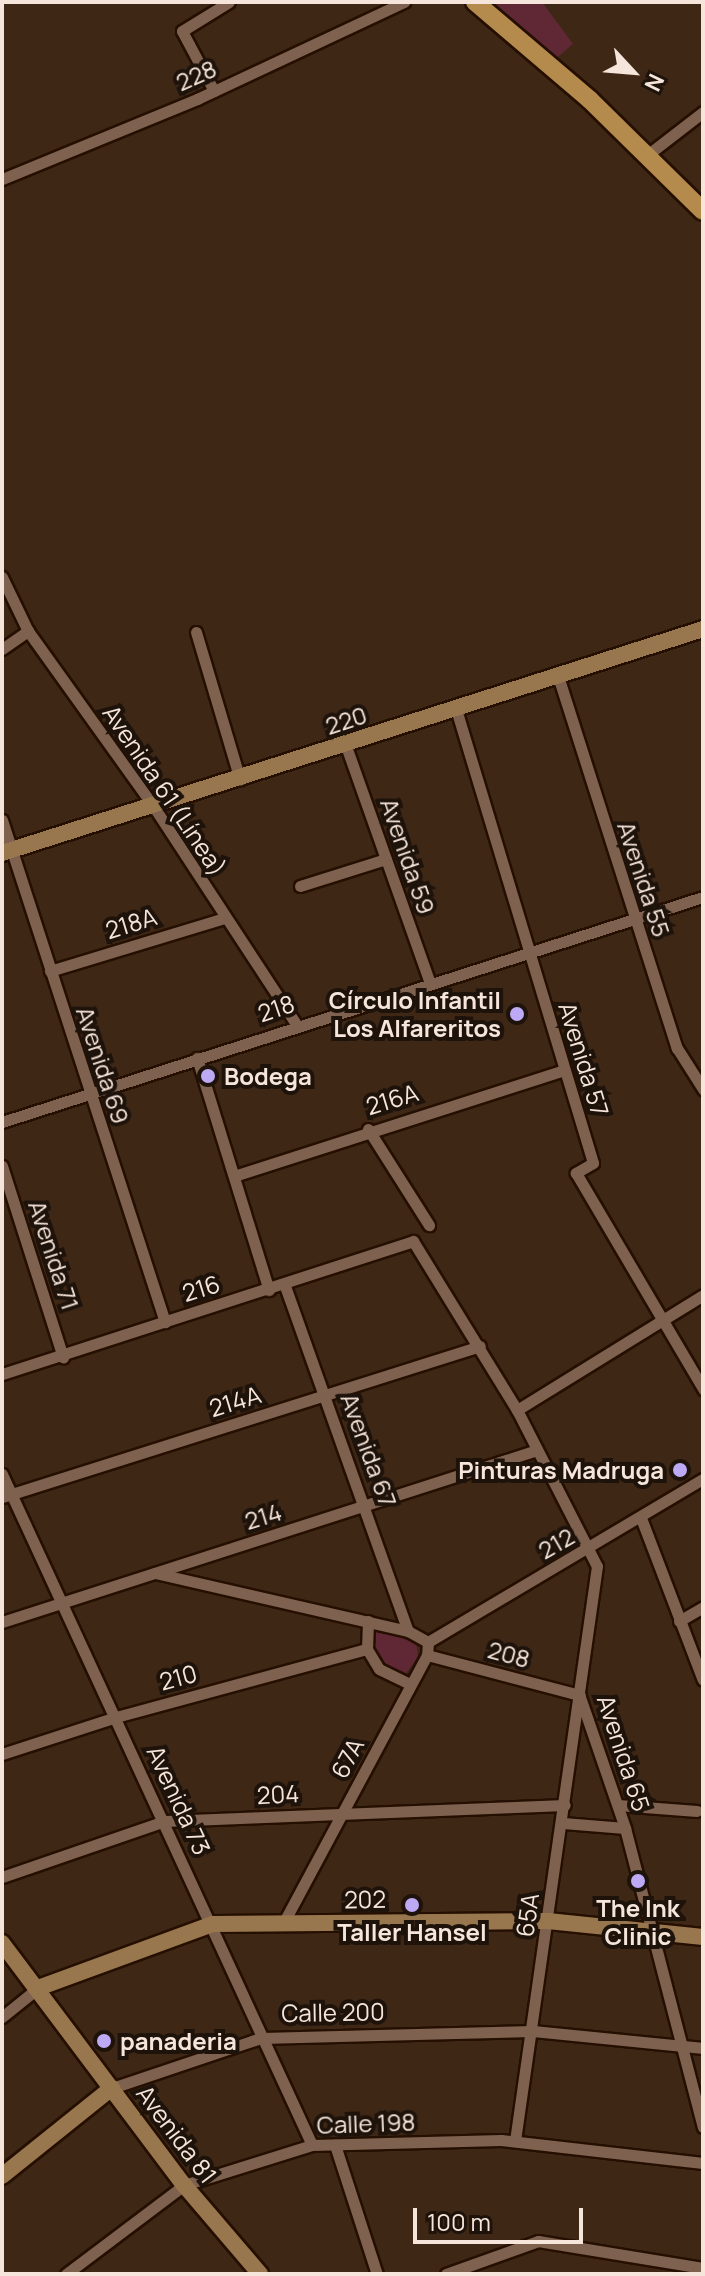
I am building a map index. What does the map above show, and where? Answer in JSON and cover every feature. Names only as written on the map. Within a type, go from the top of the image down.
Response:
[{"type":"main road","points":[[475,2],[590,100],[703,211]]},
{"type":"street","points":[[214,91],[182,31],[229,2]]},
{"type":"street","name":"228","points":[[2,179],[214,91],[404,2]]},
{"type":"street","points":[[646,156],[703,112]]},
{"type":"street","name":"Avenida 61 (Línea)","points":[[2,577],[28,631],[154,807],[296,1024]]},
{"type":"street","name":"220","points":[[7,852],[240,780],[703,629]]},
{"type":"street","points":[[2,649],[28,631]]},
{"type":"street","points":[[196,632],[240,780]]},
{"type":"street","name":"Avenida 55","points":[[558,676],[633,921],[677,1048],[703,1089]]},
{"type":"street","name":"Avenida 57","points":[[456,709],[593,1163],[576,1173],[703,1389]]},
{"type":"street","name":"Avenida 59","points":[[346,746],[429,981]]},
{"type":"street","name":"Avenida 69","points":[[2,820],[7,852],[50,971],[165,1322]]},
{"type":"street","points":[[300,886],[386,859]]},
{"type":"street","name":"218","points":[[2,1122],[429,981],[633,921],[703,897]]},
{"type":"street","name":"218A","points":[[50,971],[224,918]]},
{"type":"street","points":[[197,1058],[269,1290]]},
{"type":"street","name":"216A","points":[[234,1176],[368,1129],[564,1070]]},
{"type":"street","points":[[368,1129],[429,1225]]},
{"type":"street","name":"Avenida 71","points":[[2,1166],[63,1357]]},
{"type":"street","name":"216","points":[[2,1374],[285,1286],[413,1241]]},
{"type":"street","name":"Avenida 65","points":[[413,1241],[517,1410],[591,1549],[597,1566],[580,1695],[625,1828],[703,2127]]},
{"type":"street","name":"Avenida 67","points":[[285,1286],[367,1507],[408,1631]]},
{"type":"street","points":[[517,1410],[703,1295]]},
{"type":"street","name":"214A","points":[[7,1495],[480,1346]]},
{"type":"street","name":"214","points":[[2,1622],[537,1450]]},
{"type":"street","name":"Avenida 73","points":[[2,1474],[7,1495],[165,1821],[312,2145]]},
{"type":"street","name":"212","points":[[428,1648],[703,1479]]},
{"type":"street","points":[[641,1518],[703,1680]]},
{"type":"street","points":[[155,1573],[408,1631]]},
{"type":"street","points":[[679,1621],[703,1607]]},
{"type":"street","points":[[368,1621],[367,1649],[379,1669],[410,1684]]},
{"type":"street","name":"208","points":[[408,1631],[428,1648],[580,1695]]},
{"type":"street","name":"67A","points":[[283,1924],[428,1648]]},
{"type":"street","name":"210","points":[[2,1754],[116,1717],[367,1649]]},
{"type":"street","name":"65A","points":[[515,2141],[580,1695]]},
{"type":"street","name":"204","points":[[2,1877],[165,1821],[565,1805]]},
{"type":"street","points":[[618,1805],[697,1811]]},
{"type":"street","points":[[563,1823],[625,1828]]},
{"type":"street","name":"202","points":[[38,1988],[213,1924],[548,1921],[703,1937]]},
{"type":"street","name":"Avenida 81","points":[[2,1943],[253,2272]]},
{"type":"street","points":[[2,2017],[38,1988]]},
{"type":"street","name":"Calle 200","points":[[2,2176],[112,2088],[261,2038],[533,2031],[703,2048]]},
{"type":"street","name":"Calle 198","points":[[66,2274],[184,2185],[312,2145],[515,2141],[703,2163]]},
{"type":"street","points":[[335,2145],[377,2274]]},
{"type":"street","points":[[446,2274],[538,2241],[703,2268]]},
{"type":"shaded area","points":[[488,2],[542,2],[573,44],[553,61]]},
{"type":"shaded area","points":[[374,1629],[416,1640],[418,1657],[405,1675],[384,1666],[372,1647]]},
{"type":"place","name":"Círculo Infantil Los Alfareritos","points":[[517,1014]]},
{"type":"place","name":"Bodega","points":[[208,1076]]},
{"type":"place","name":"Pinturas Madruga","points":[[680,1470]]},
{"type":"place","name":"The Ink Clinic","points":[[638,1881]]},
{"type":"place","name":"Taller Hansel","points":[[412,1905]]},
{"type":"place","name":"panaderia","points":[[104,2041]]}]
